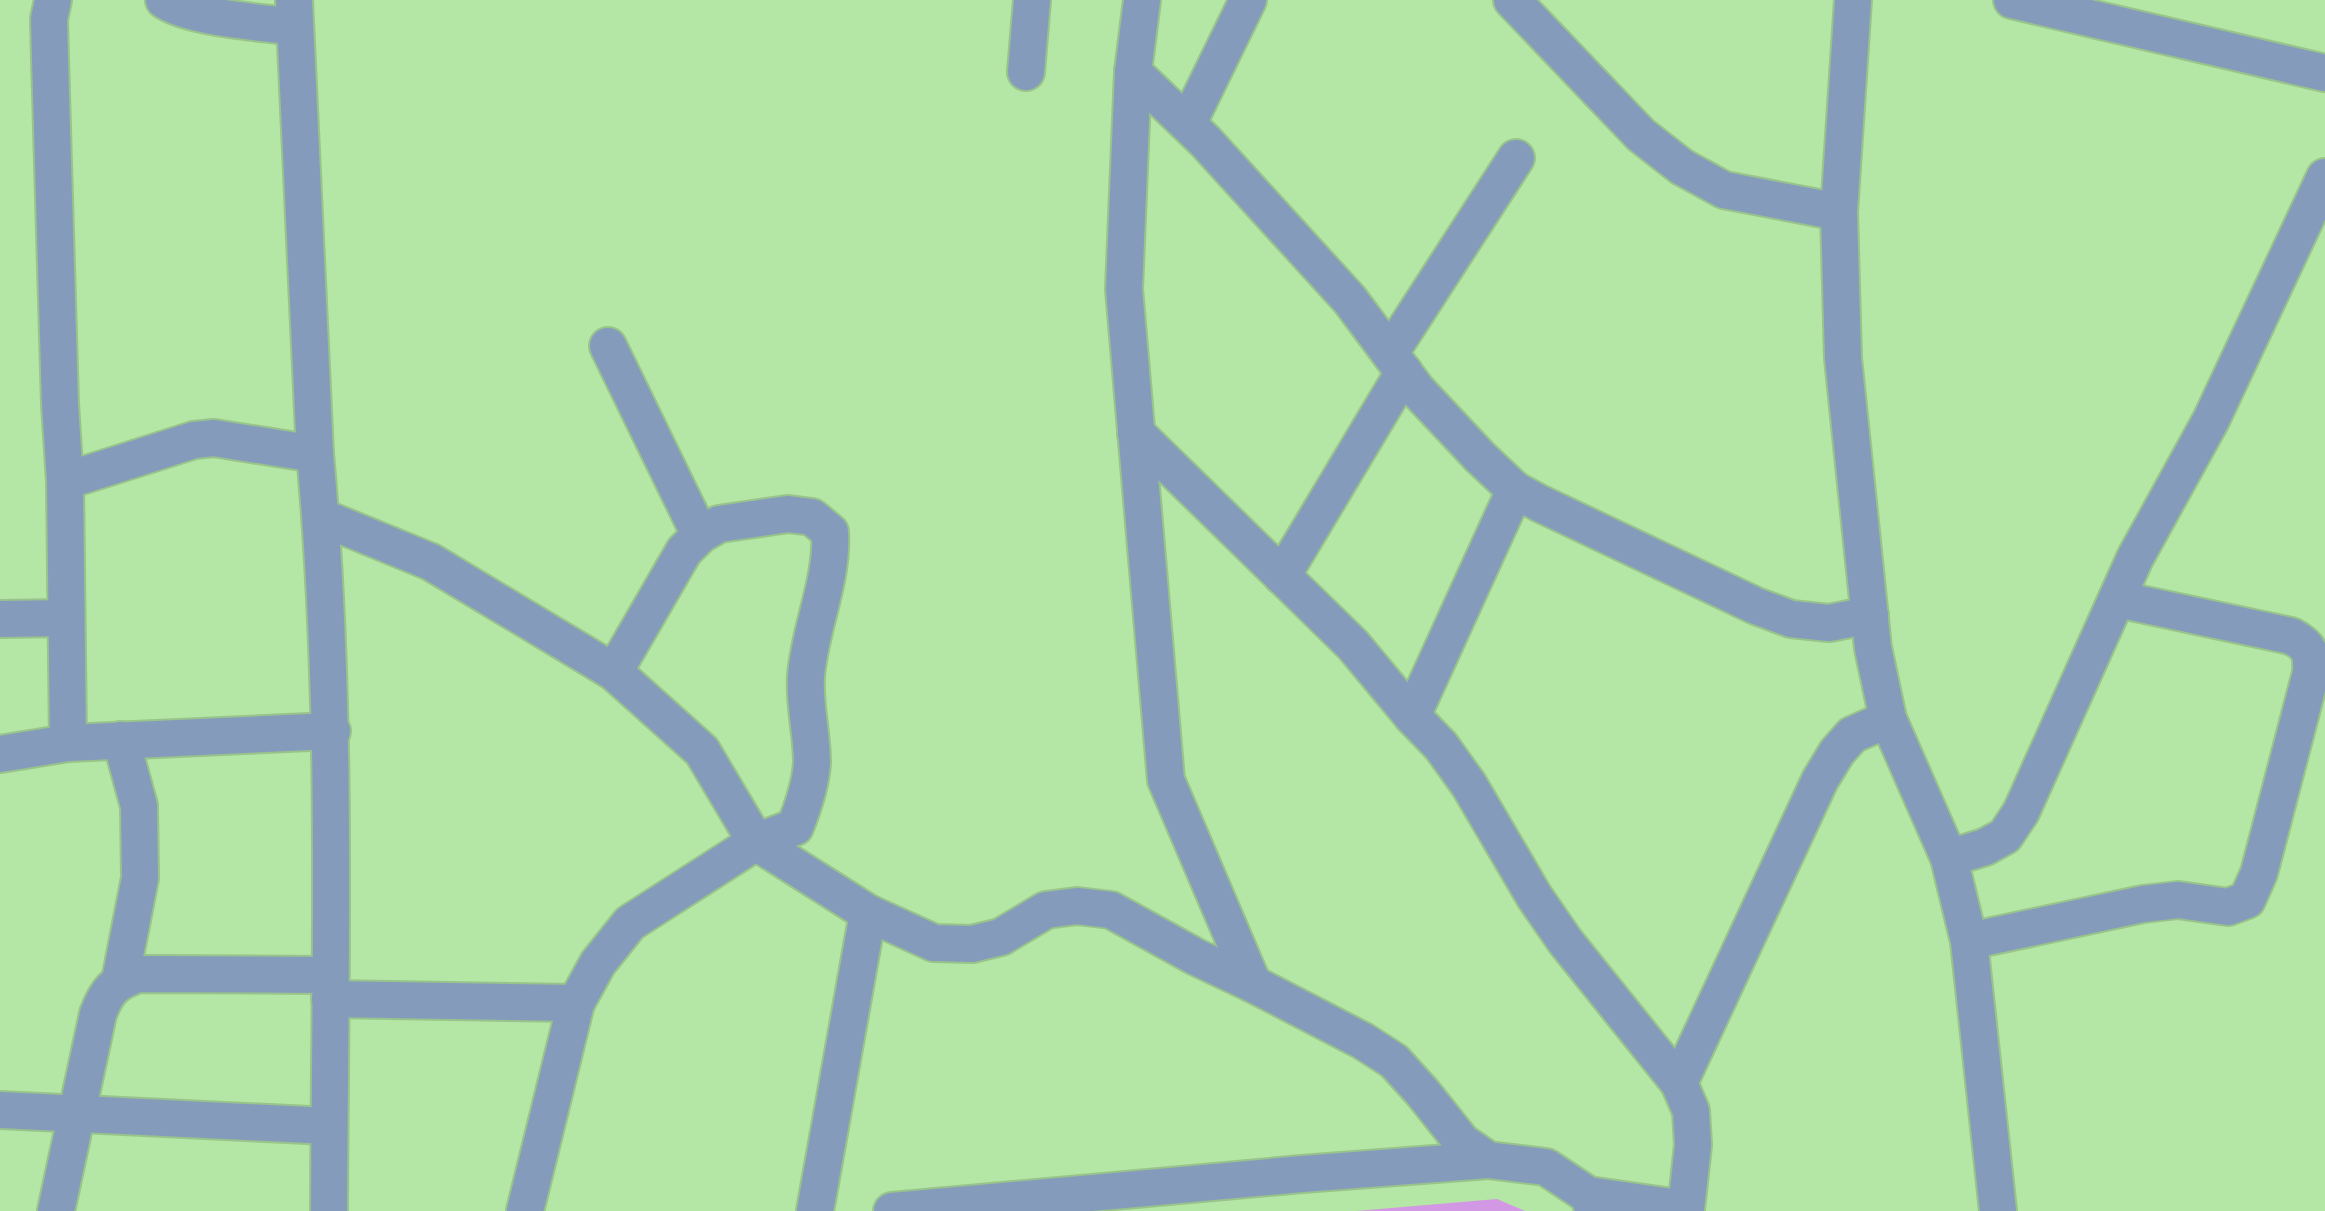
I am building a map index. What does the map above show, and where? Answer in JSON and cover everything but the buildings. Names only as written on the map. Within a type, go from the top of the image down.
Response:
[{"type":"street","points":[[53,0],[49,19],[65,481],[68,743]]},
{"type":"street","points":[[164,0],[173,7],[196,13],[294,13],[332,731],[329,1211]]},
{"type":"street","points":[[1026,72],[1032,0]]},
{"type":"street","points":[[1142,0],[1133,72],[1124,289],[1166,780],[1253,984]]},
{"type":"street","points":[[1188,123],[1248,0]]},
{"type":"street","points":[[1512,0],[1641,135],[1682,167],[1724,190],[1839,212]]},
{"type":"street","points":[[1853,0],[1839,212],[1843,358],[1873,648],[1888,719],[1949,858],[1969,941],[1998,1211]]},
{"type":"street","points":[[2012,0],[2325,73]]},
{"type":"street","points":[[1133,72],[1188,123],[1350,300],[1417,390],[1515,490],[1756,606],[1791,619],[1829,623],[1870,615]]},
{"type":"street","points":[[1282,576],[1397,362],[1516,158]]},
{"type":"street","points":[[1949,858],[1985,847],[2005,836],[2021,812],[2135,558],[2211,420],[2325,177]]},
{"type":"street","points":[[608,346],[700,535]]},
{"type":"street","points":[[892,1211],[1488,1160],[1546,1167],[1591,1203],[1686,1210],[1693,1145],[1691,1111],[1679,1083],[1565,941],[1534,896],[1469,785],[1441,746],[1353,645],[1136,433]]},
{"type":"street","points":[[65,481],[194,440],[214,438],[315,454]]},
{"type":"street","points":[[1412,716],[1515,490]]},
{"type":"street","points":[[525,1211],[576,1003],[598,963],[630,923],[756,842],[795,827],[804,804],[812,763],[805,700],[806,675],[831,553],[830,532],[812,517],[788,514],[719,524],[700,535],[684,551],[614,672]]},
{"type":"street","points":[[321,517],[431,562],[614,672],[702,751],[756,842],[868,913],[934,943],[972,944],[1001,937],[1046,910],[1077,906],[1111,910],[1196,957],[1363,1041],[1394,1061],[1462,1142],[1488,1160]]},
{"type":"street","points":[[1969,941],[2143,904],[2178,900],[2228,907],[2247,900],[2259,873],[2311,673],[2312,658],[2305,644],[2291,636],[2117,599]]},
{"type":"street","points":[[0,619],[66,618]]},
{"type":"street","points":[[1679,1083],[1820,780],[1852,735],[1888,719]]},
{"type":"street","points":[[0,754],[68,743],[332,731]]},
{"type":"street","points":[[120,981],[140,878],[139,806],[121,740]]},
{"type":"street","points":[[815,1211],[868,913]]},
{"type":"street","points":[[56,1211],[98,1014],[105,996],[120,981],[138,974],[576,1003]]},
{"type":"street","points":[[0,1110],[329,1126]]},
{"type":"shaded area","points":[[1497,1199],[1525,1211],[1356,1211]]}]
